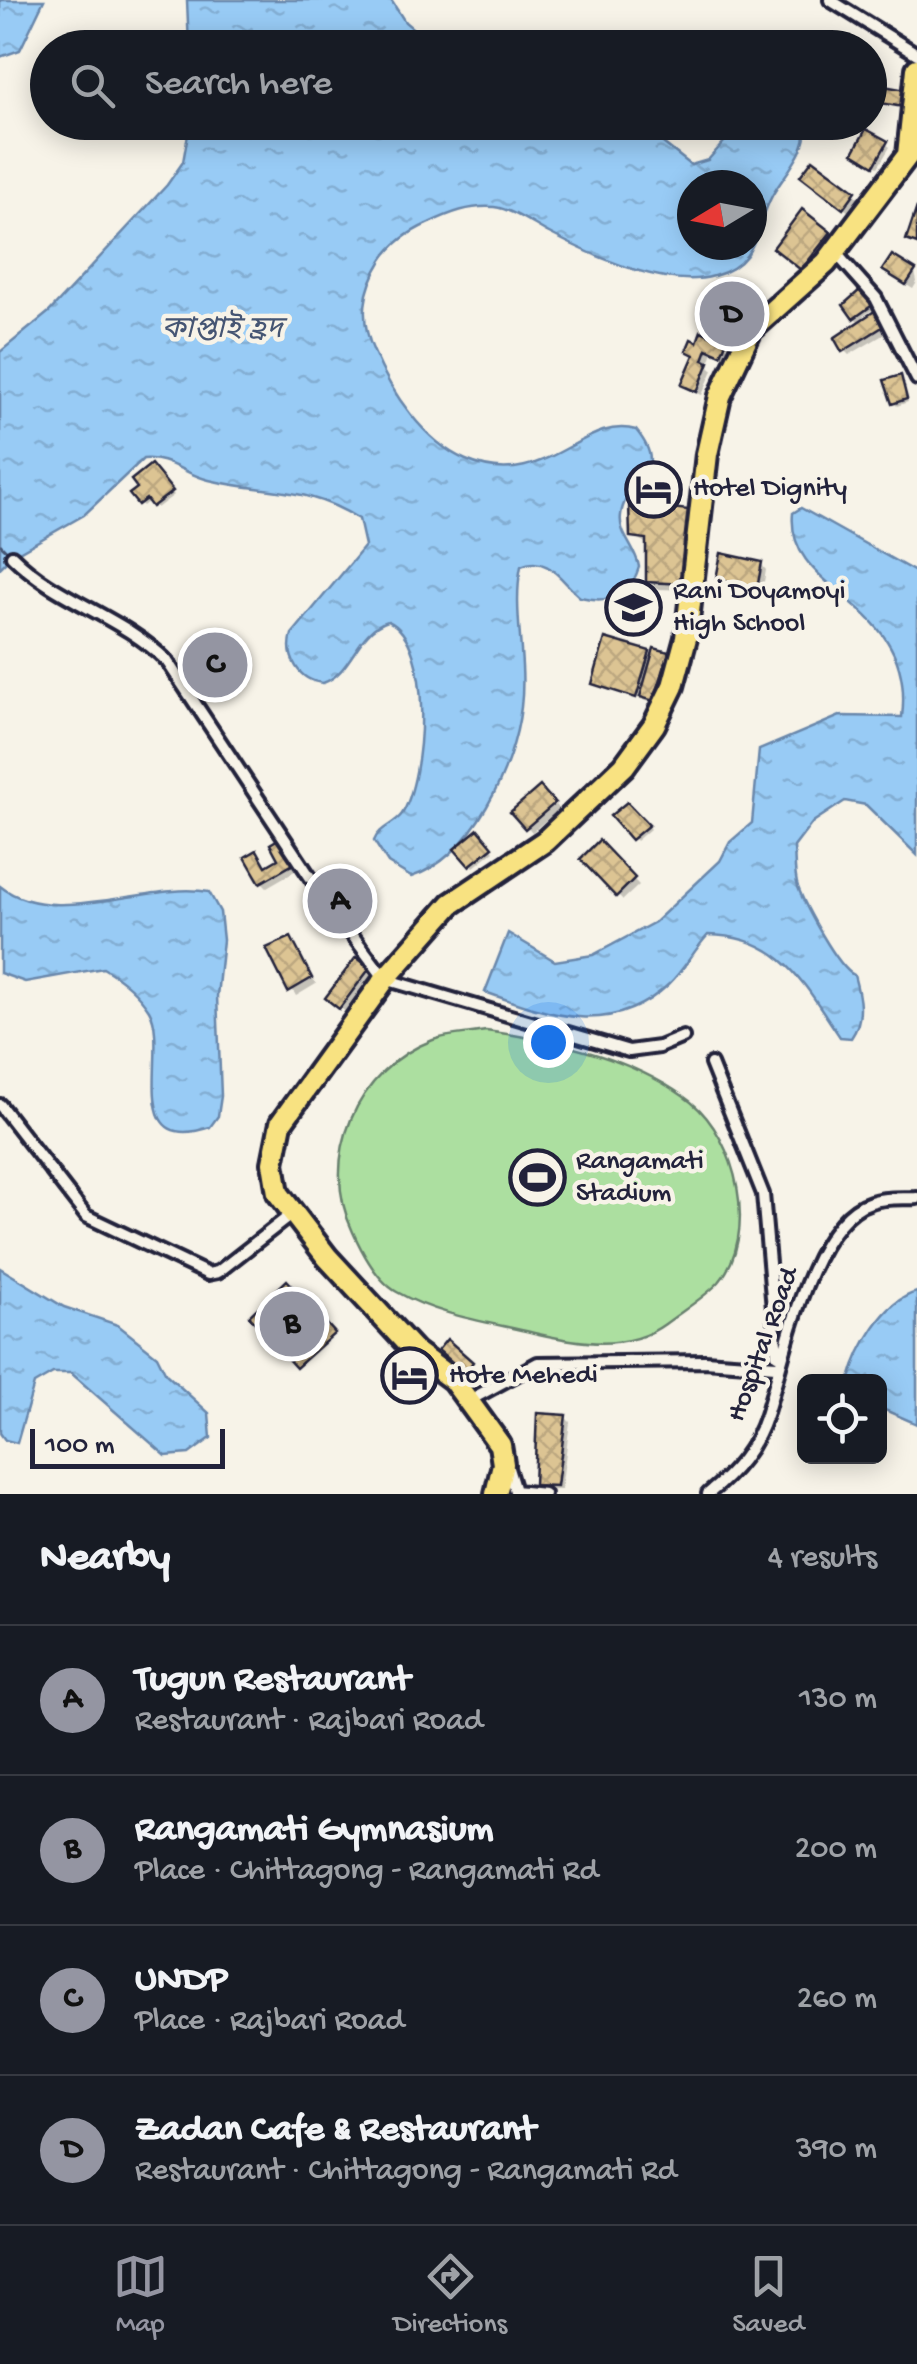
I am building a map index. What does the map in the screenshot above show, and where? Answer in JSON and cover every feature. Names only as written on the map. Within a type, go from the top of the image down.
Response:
[{"type":"highway","points":[[496,1494],[504,1464],[500,1445],[468,1400],[453,1380],[415,1352],[292,1214],[278,1193],[273,1163],[280,1123],[385,979],[450,904],[544,841],[624,766],[654,725],[672,686],[686,638],[707,454],[720,396],[750,330],[792,296],[835,252],[908,155],[917,69]]},
{"type":"street","points":[[830,0],[878,30]]},
{"type":"street","points":[[887,35],[917,54]]},
{"type":"street","points":[[835,252],[876,298],[917,379]]},
{"type":"street","points":[[12,556],[34,578],[140,635],[167,661],[318,888],[385,979],[628,1050],[659,1047],[683,1037]]},
{"type":"street","points":[[468,1400],[538,1363],[777,1364],[763,1194],[711,1064]]},
{"type":"street","points":[[0,1104],[86,1216],[208,1274],[218,1272],[292,1214]]},
{"type":"street","name":"Hospital Road","points":[[708,1494],[738,1469],[765,1417],[777,1364],[803,1291],[838,1226],[869,1202],[917,1198]]},
{"type":"street","points":[[500,1445],[515,1491],[544,1494]]},
{"type":"green space","name":"Rangamati Stadium","points":[[486,1031],[593,1053],[645,1074],[691,1102],[720,1139],[731,1163],[740,1214],[731,1262],[713,1288],[650,1333],[618,1342],[585,1342],[447,1313],[390,1287],[361,1248],[343,1204],[340,1175],[351,1120],[365,1094],[383,1072],[406,1054],[439,1038]]},
{"type":"water","points":[[0,0],[44,0],[20,50],[0,57]]},
{"type":"water","points":[[187,0],[391,0],[415,30],[188,30]]},
{"type":"water","name":"কাপ্তাই হ্রদ","points":[[187,140],[659,140],[691,165],[708,160],[726,140],[805,140],[767,207],[767,170],[677,170],[677,260],[742,260],[729,271],[714,276],[673,278],[629,268],[494,207],[452,213],[416,230],[391,248],[376,271],[365,305],[369,340],[411,414],[451,452],[494,468],[518,467],[617,428],[636,430],[650,457],[649,467],[624,503],[621,515],[622,529],[639,567],[624,592],[609,598],[580,597],[547,566],[521,566],[521,707],[510,756],[487,807],[471,830],[433,866],[411,877],[388,863],[374,841],[379,832],[402,814],[416,771],[420,742],[419,682],[403,634],[388,621],[377,626],[341,670],[323,683],[307,678],[292,659],[292,634],[365,546],[359,519],[303,495],[209,480],[160,460],[143,459],[84,515],[12,556],[0,568],[0,352],[49,312],[167,185],[183,162]]},
{"type":"water","points":[[801,508],[917,573],[917,855],[866,805],[845,801],[813,822],[794,847],[796,878],[802,896],[831,949],[854,975],[860,1015],[851,1038],[840,1037],[801,981],[773,953],[733,937],[708,935],[669,984],[625,1012],[602,1017],[556,1014],[485,992],[508,933],[555,961],[593,955],[655,922],[720,861],[730,842],[752,823],[759,750],[840,716],[902,717],[901,677],[890,646],[872,622],[809,563],[796,541],[793,513]]},
{"type":"water","points":[[0,886],[22,898],[47,904],[185,890],[209,892],[220,912],[223,940],[217,996],[221,1096],[218,1116],[210,1127],[183,1132],[166,1126],[158,1113],[155,1093],[154,1027],[149,1010],[116,976],[103,968],[25,982],[0,973]]},
{"type":"water","points":[[0,1268],[64,1307],[118,1325],[157,1356],[166,1374],[209,1413],[211,1438],[189,1454],[166,1456],[71,1373],[53,1373],[34,1384],[17,1443],[5,1440],[0,1433]]},
{"type":"water","points":[[917,1292],[917,1424],[887,1411],[887,1374],[852,1374],[874,1328],[905,1297]]},
{"type":"building","points":[[887,87],[906,90],[903,107],[887,104]]},
{"type":"building","points":[[860,140],[888,141],[874,166],[853,153]]},
{"type":"building","points":[[813,159],[856,191],[843,209],[800,176]]},
{"type":"building","points":[[917,207],[917,244],[906,240]]},
{"type":"building","points":[[802,209],[831,232],[801,270],[773,248]]},
{"type":"building","points":[[892,255],[916,270],[906,285],[882,270]]},
{"type":"building","points":[[861,289],[874,304],[853,319],[843,305]]},
{"type":"building","points":[[728,299],[748,318],[736,330],[717,310]]},
{"type":"building","points":[[876,310],[884,326],[842,352],[834,338]]},
{"type":"building","points":[[701,331],[726,342],[721,355],[707,349],[703,360],[709,362],[697,392],[681,385],[694,355],[686,351],[691,339],[697,342]]},
{"type":"building","points":[[901,375],[907,399],[892,404],[884,380]]},
{"type":"building","points":[[151,464],[173,491],[152,507],[146,499],[138,505],[129,494],[137,488],[131,480]]},
{"type":"building","points":[[629,503],[689,510],[685,584],[646,582],[646,539],[630,537]]},
{"type":"building","points":[[721,553],[762,562],[757,589],[716,579]]},
{"type":"building","points":[[605,638],[650,651],[636,698],[592,684]]},
{"type":"building","points":[[215,645],[234,671],[216,685],[197,659]]},
{"type":"building","points":[[654,648],[669,652],[654,701],[640,697]]},
{"type":"building","points":[[540,786],[555,803],[525,829],[510,812]]},
{"type":"building","points":[[627,802],[649,825],[631,840],[610,816]]},
{"type":"building","points":[[478,829],[493,847],[469,866],[454,849]]},
{"type":"building","points":[[280,838],[295,863],[260,883],[245,857],[257,850],[266,866],[278,859],[270,844]]},
{"type":"building","points":[[599,840],[635,878],[616,897],[580,859]]},
{"type":"building","points":[[291,937],[312,978],[288,992],[266,948]]},
{"type":"building","points":[[356,957],[370,968],[339,1009],[325,998]]},
{"type":"building","points":[[287,1280],[335,1333],[296,1368],[249,1316]]},
{"type":"building","points":[[447,1339],[473,1362],[465,1373],[438,1350]]},
{"type":"building","points":[[537,1413],[566,1415],[557,1486],[534,1485]]},
{"type":"ferry route","points":[[0,544],[11,555]]},
{"type":"place","name":"Zadan Cafe & Restaurant","points":[[732,314]]},
{"type":"place","name":"Hotel Dignity","points":[[654,489]]},
{"type":"place","name":"Rani Doyamoyi High School","points":[[634,608]]},
{"type":"place","name":"UNDP","points":[[215,665]]},
{"type":"place","name":"Tugun Restaurant","points":[[340,901]]},
{"type":"place","name":"Rangamati Stadium","points":[[537,1178]]},
{"type":"place","name":"Rangamati Gymnasium","points":[[292,1324]]},
{"type":"place","name":"Hote Mehedi","points":[[410,1376]]}]
